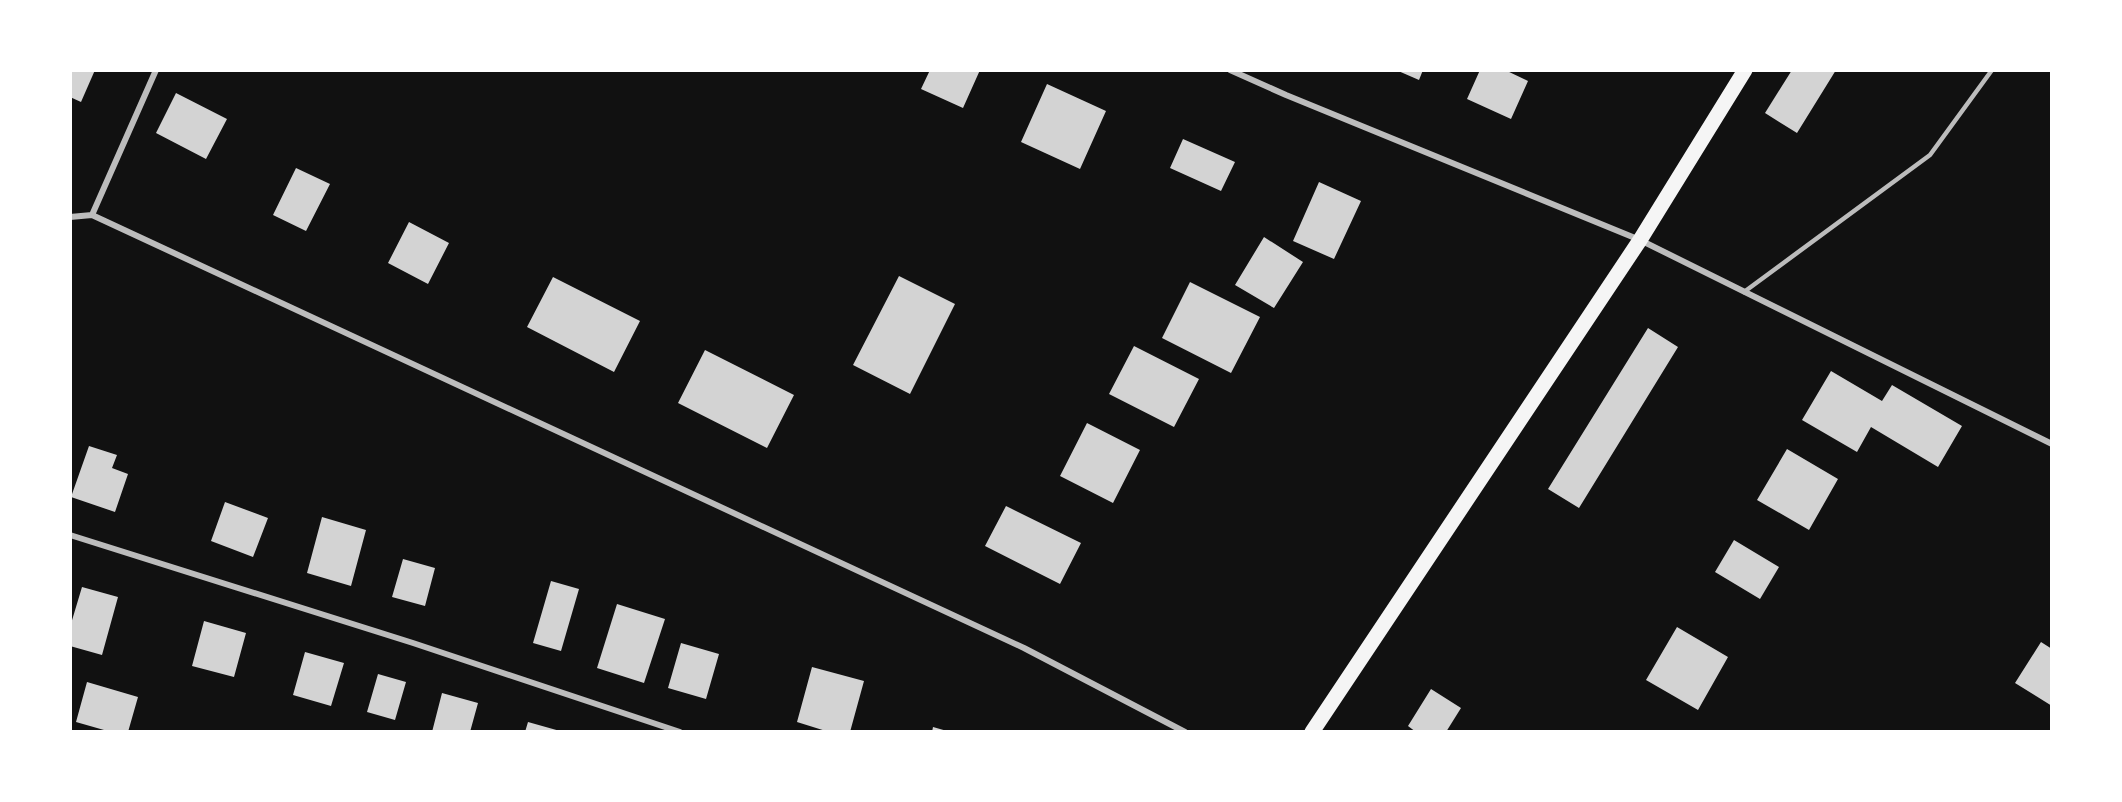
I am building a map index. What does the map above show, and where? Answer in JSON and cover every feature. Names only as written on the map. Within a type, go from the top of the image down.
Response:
[{"type":"main road","points":[[1312,732],[1640,240],[1745,70]]},
{"type":"street","points":[[92,215],[156,70]]},
{"type":"street","points":[[1230,70],[1286,96],[1640,240],[2052,444]]},
{"type":"street","points":[[70,217],[92,215],[1013,643],[1185,732]]},
{"type":"street","points":[[70,535],[413,643],[680,732]]},
{"type":"lane","points":[[1744,292],[1930,155],[1992,70]]},
{"type":"building","points":[[70,70],[95,70],[81,102],[70,97]]},
{"type":"building","points":[[930,70],[980,70],[963,108],[921,89]]},
{"type":"building","points":[[1396,70],[1423,70],[1419,80]]},
{"type":"building","points":[[1480,70],[1505,70],[1528,81],[1511,119],[1467,99]]},
{"type":"building","points":[[1792,70],[1836,70],[1797,133],[1765,113]]},
{"type":"building","points":[[1047,84],[1106,111],[1080,169],[1021,142]]},
{"type":"building","points":[[176,93],[227,119],[206,159],[156,133]]},
{"type":"building","points":[[1183,139],[1235,162],[1221,191],[1170,168]]},
{"type":"building","points":[[296,168],[330,184],[306,231],[273,215]]},
{"type":"building","points":[[1319,182],[1361,201],[1334,259],[1293,241]]},
{"type":"building","points":[[409,222],[449,243],[428,284],[388,263]]},
{"type":"building","points":[[1264,237],[1303,262],[1274,308],[1235,285]]},
{"type":"building","points":[[899,276],[955,304],[910,394],[853,365]]},
{"type":"building","points":[[553,277],[640,321],[614,372],[527,327]]},
{"type":"building","points":[[1190,282],[1260,317],[1231,373],[1162,338]]},
{"type":"building","points":[[1648,328],[1678,347],[1579,508],[1548,489]]},
{"type":"building","points":[[1134,346],[1199,379],[1174,427],[1109,394]]},
{"type":"building","points":[[705,350],[794,395],[767,448],[678,403]]},
{"type":"building","points":[[1831,371],[1882,401],[1892,385],[1962,426],[1938,467],[1871,427],[1857,452],[1802,420]]},
{"type":"building","points":[[1087,423],[1140,450],[1113,503],[1060,476]]},
{"type":"building","points":[[89,446],[117,455],[112,468],[128,474],[115,512],[71,497]]},
{"type":"building","points":[[1787,449],[1838,479],[1809,530],[1757,500]]},
{"type":"building","points":[[225,502],[268,518],[253,557],[211,541]]},
{"type":"building","points":[[1006,506],[1081,543],[1060,584],[985,546]]},
{"type":"building","points":[[322,517],[366,530],[351,586],[307,573]]},
{"type":"building","points":[[1734,540],[1779,567],[1760,599],[1715,572]]},
{"type":"building","points":[[403,559],[435,568],[425,606],[392,597]]},
{"type":"building","points":[[551,581],[579,589],[561,651],[533,643]]},
{"type":"building","points":[[82,587],[118,597],[102,655],[70,646],[70,627]]},
{"type":"building","points":[[617,604],[665,619],[644,683],[597,668]]},
{"type":"building","points":[[204,621],[246,633],[234,677],[192,666]]},
{"type":"building","points":[[1677,627],[1728,657],[1698,710],[1646,680]]},
{"type":"building","points":[[2041,642],[2052,649],[2052,706],[2015,683]]},
{"type":"building","points":[[681,643],[719,654],[706,699],[668,688]]},
{"type":"building","points":[[305,652],[344,663],[331,706],[293,695]]},
{"type":"building","points":[[812,667],[864,681],[850,732],[829,732],[797,722]]},
{"type":"building","points":[[378,674],[406,682],[395,720],[367,712]]},
{"type":"building","points":[[87,682],[138,697],[128,732],[111,732],[76,722]]},
{"type":"building","points":[[1431,689],[1461,708],[1446,732],[1416,732],[1408,726]]},
{"type":"building","points":[[442,693],[478,703],[470,732],[432,732]]},
{"type":"building","points":[[528,722],[560,731],[560,732],[525,732]]},
{"type":"building","points":[[933,727],[947,731],[947,732],[932,732]]}]
